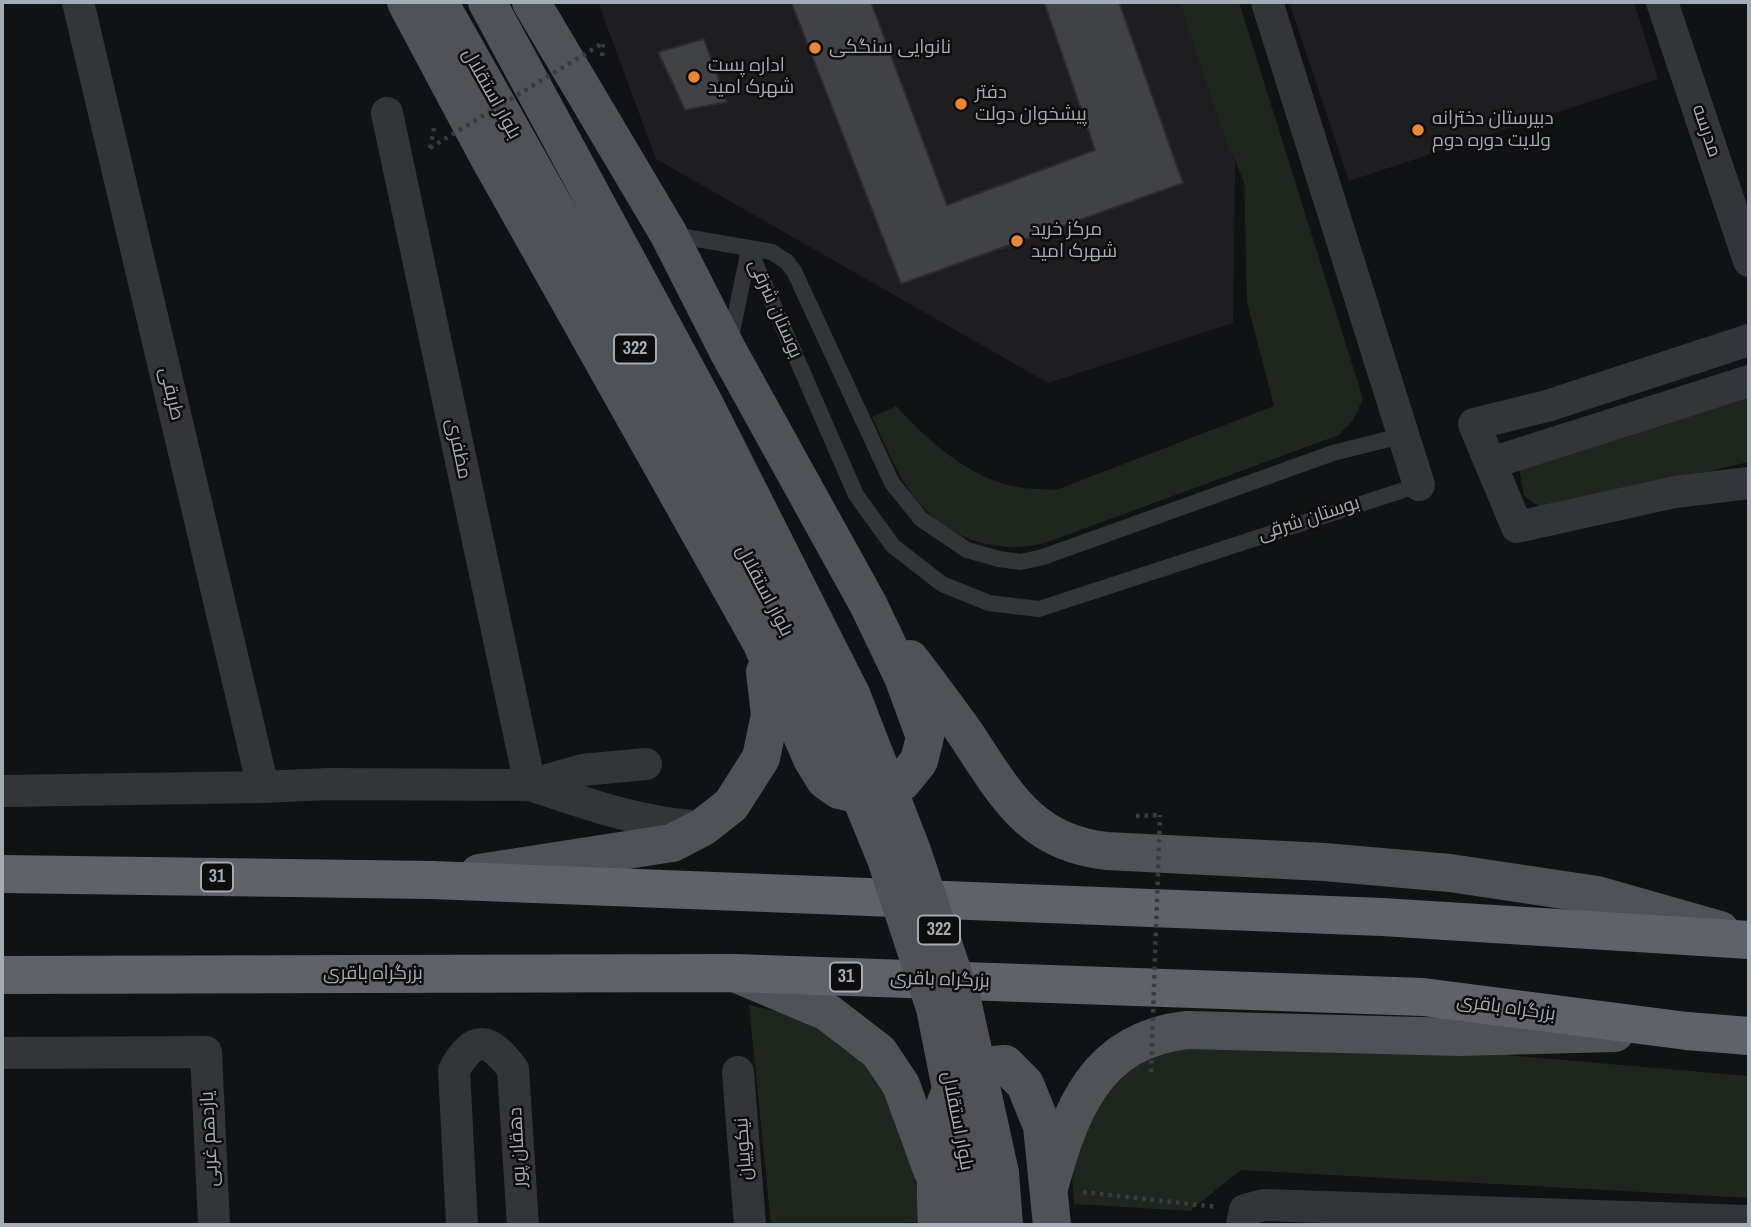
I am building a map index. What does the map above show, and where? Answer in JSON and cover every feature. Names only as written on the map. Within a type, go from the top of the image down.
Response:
[{"type":"highway","name":"31","points":[[2,874],[432,880],[1382,917],[1749,939]]},
{"type":"highway","name":"بزرگراه باقری","points":[[2,975],[735,973],[1423,997],[1687,1031],[1749,1036]]},
{"type":"main road","points":[[406,2],[488,156],[761,642],[812,759],[825,780],[839,790],[852,793],[880,792],[902,782],[919,761],[925,737],[904,677],[868,604],[728,351],[668,233],[531,2]]},
{"type":"main road","name":"بلوار استقلال","points":[[439,2],[669,410],[836,698]]},
{"type":"main road","name":"بلوار استقلال","points":[[486,2],[703,401],[836,698],[934,1008],[967,1174],[971,1225]]},
{"type":"main road","points":[[868,604],[1019,810],[1045,832],[1071,843],[1107,851],[1324,862],[1450,873],[1597,895],[1749,939]]},
{"type":"main road","points":[[432,880],[672,843],[703,827],[731,805],[761,758],[770,715],[761,642]]},
{"type":"main road","points":[[735,973],[827,1012],[879,1052],[967,1174]]},
{"type":"main road","points":[[1051,1207],[1064,1136],[1076,1107],[1101,1071],[1132,1047],[1161,1033],[1187,1030],[1459,1037],[1687,1031]]},
{"type":"main road","points":[[937,1225],[967,1174],[947,1097],[961,1078],[985,1065],[1005,1064],[1025,1084],[1042,1126],[1051,1207]]},
{"type":"main road","name":"بلوار استقلال","points":[[967,1174],[1004,1225]]},
{"type":"street","name":"طریقی","points":[[78,2],[264,787]]},
{"type":"street","points":[[1267,2],[1419,485]]},
{"type":"street","name":"مدرسه","points":[[1662,2],[1749,261]]},
{"type":"street","name":"مظفری","points":[[387,113],[530,785]]},
{"type":"street","points":[[1749,340],[1547,406],[1474,424],[1517,527],[1675,492],[1749,483]]},
{"type":"street","points":[[1491,463],[1749,381]]},
{"type":"street","points":[[2,791],[329,784],[530,785],[582,770],[646,764]]},
{"type":"street","points":[[530,785],[613,813],[673,825],[703,827]]},
{"type":"street","name":"دهقان پور","points":[[462,1225],[454,1070],[464,1052],[473,1045],[484,1044],[502,1054],[513,1069],[523,1225]]},
{"type":"street","name":"یازدهم غربی","points":[[2,1053],[206,1052],[214,1225]]},
{"type":"street","name":"نیکوییان","points":[[738,1072],[750,1225]]},
{"type":"street","points":[[1244,1218],[1264,1205],[1500,1219],[1741,1222]]},
{"type":"lane","points":[[668,233],[749,249],[728,351]]},
{"type":"lane","name":"بوستان شرقی","points":[[749,249],[772,252],[787,262],[794,271],[892,482],[921,519],[967,550],[1021,562],[1043,557],[1334,453],[1405,435]]},
{"type":"lane","name":"بوستان شرقی","points":[[749,249],[856,495],[893,546],[942,584],[989,603],[1039,609],[1419,485]]},
{"type":"path","points":[[430,148],[603,43]]},
{"type":"path","points":[[1151,1072],[1160,815]]},
{"type":"path","points":[[1051,1207],[1244,1218]]},
{"type":"shaded area","name":"مرکز خرید شهرک امید","points":[[598,2],[1225,2],[1237,40],[1233,323],[1048,383],[656,159]]},
{"type":"shaded area","points":[[1180,2],[1239,2],[1363,399],[1353,420],[1339,435],[1045,543],[1009,547],[974,540],[942,524],[915,498],[896,469],[872,417],[896,406],[936,444],[966,467],[983,476],[1018,487],[1056,490],[1274,406],[1247,302],[1244,182],[1220,124]]},
{"type":"shaded area","name":"دبیرستان دخترانه ولایت دوره دوم","points":[[1289,2],[1634,2],[1658,79],[1349,181]]},
{"type":"shaded area","points":[[1749,398],[1749,462],[1543,509],[1524,496],[1519,469]]},
{"type":"shaded area","points":[[749,1005],[776,1011],[833,1033],[874,1070],[914,1159],[919,1222],[771,1225]]},
{"type":"shaded area","points":[[1162,1043],[1424,1048],[1749,1076],[1749,1198],[1241,1170],[1190,1211],[1074,1204],[1071,1164],[1089,1103]]},
{"type":"building","points":[[791,2],[871,2],[947,205],[1095,150],[1044,2],[1119,2],[1183,183],[901,284]]},
{"type":"building","name":"اداره پست شهرک امید","points":[[704,39],[727,102],[685,110],[658,52]]},
{"type":"place","name":"نانوایی سنگکی","points":[[815,48]]},
{"type":"place","name":"اداره پست شهرک امید","points":[[694,77]]},
{"type":"place","name":"دفتر پیشخوان دولت","points":[[961,104]]},
{"type":"place","name":"دبیرستان دخترانه ولایت دوره دوم","points":[[1418,130]]},
{"type":"place","name":"مرکز خرید شهرک امید","points":[[1017,241]]}]
